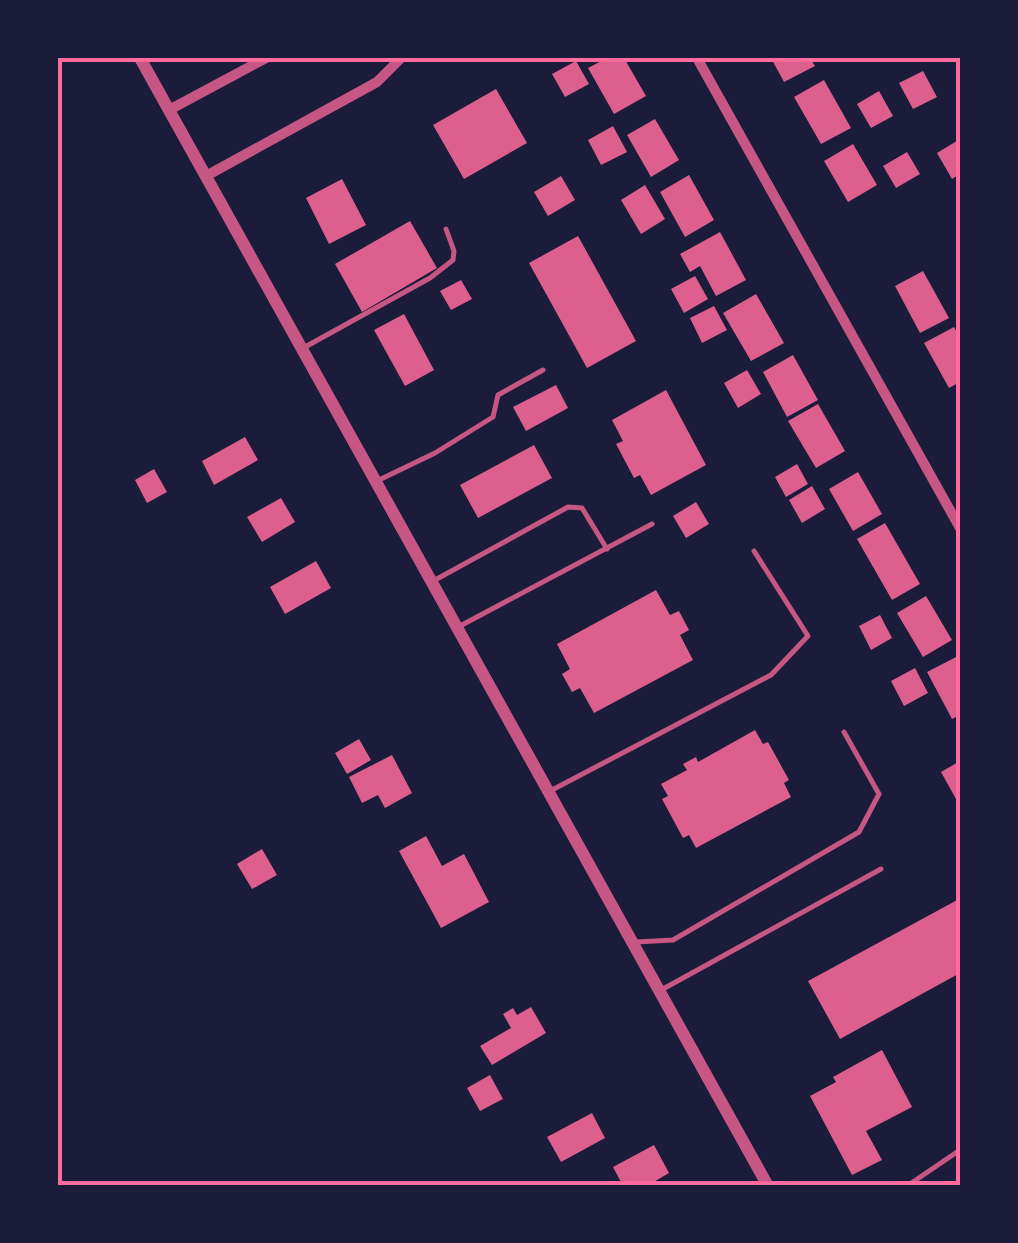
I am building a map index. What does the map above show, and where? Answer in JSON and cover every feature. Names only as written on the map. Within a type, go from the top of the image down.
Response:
[{"type":"street","points":[[140,58],[768,1186]]},
{"type":"street","points":[[169,110],[266,58]]},
{"type":"street","points":[[206,176],[378,82],[401,58]]},
{"type":"street","points":[[696,58],[960,528]]},
{"type":"lane","points":[[302,348],[430,278],[453,260],[446,229]]},
{"type":"lane","points":[[376,482],[435,453],[494,417],[498,395],[543,370]]},
{"type":"lane","points":[[432,582],[568,507],[582,508],[607,549]]},
{"type":"lane","points":[[457,627],[652,524]]},
{"type":"lane","points":[[550,792],[771,675],[808,636],[754,551]]},
{"type":"lane","points":[[633,942],[673,940],[859,832],[879,794],[844,732]]},
{"type":"lane","points":[[660,991],[881,869]]},
{"type":"lane","points":[[907,1186],[960,1150]]},
{"type":"building","points":[[607,58],[624,58],[646,96],[614,114],[588,68]]},
{"type":"building","points":[[771,58],[810,58],[815,66],[784,82]]},
{"type":"building","points":[[576,61],[589,84],[565,97],[552,74]]},
{"type":"building","points":[[923,71],[937,97],[913,109],[899,83]]},
{"type":"building","points":[[824,80],[851,128],[821,144],[794,97]]},
{"type":"building","points":[[496,89],[527,143],[464,179],[433,125]]},
{"type":"building","points":[[879,91],[893,116],[871,128],[857,104]]},
{"type":"building","points":[[655,119],[679,160],[651,177],[627,135]]},
{"type":"building","points":[[613,126],[627,152],[601,165],[588,140]]},
{"type":"building","points":[[960,139],[960,174],[952,179],[937,153]]},
{"type":"building","points":[[853,144],[877,185],[848,202],[824,161]]},
{"type":"building","points":[[907,152],[920,174],[896,188],[883,166]]},
{"type":"building","points":[[689,175],[714,220],[685,237],[660,192]]},
{"type":"building","points":[[561,176],[575,200],[548,216],[534,192]]},
{"type":"building","points":[[342,179],[366,225],[329,244],[306,198]]},
{"type":"building","points":[[645,185],[665,219],[641,234],[621,200]]},
{"type":"building","points":[[410,221],[437,268],[362,312],[335,264]]},
{"type":"building","points":[[720,232],[746,280],[716,296],[700,266],[690,272],[680,254]]},
{"type":"building","points":[[578,236],[636,341],[587,368],[529,263]]},
{"type":"building","points":[[923,271],[949,318],[920,333],[895,286]]},
{"type":"building","points":[[695,276],[708,299],[684,313],[671,289]]},
{"type":"building","points":[[461,280],[472,299],[451,310],[440,291]]},
{"type":"building","points":[[756,294],[784,343],[751,361],[723,313]]},
{"type":"building","points":[[714,306],[727,330],[702,343],[690,318]]},
{"type":"building","points":[[404,314],[434,370],[405,386],[374,330]]},
{"type":"building","points":[[954,327],[960,339],[960,382],[949,388],[924,343]]},
{"type":"building","points":[[793,355],[818,400],[787,417],[763,372]]},
{"type":"building","points":[[747,370],[761,394],[738,408],[724,383]]},
{"type":"building","points":[[556,385],[568,408],[526,431],[513,407]]},
{"type":"building","points":[[666,390],[706,465],[651,495],[640,475],[634,478],[616,444],[623,441],[612,420]]},
{"type":"building","points":[[818,404],[845,451],[816,468],[788,421]]},
{"type":"building","points":[[245,437],[258,460],[214,485],[202,461]]},
{"type":"building","points":[[534,445],[552,478],[478,518],[460,485]]},
{"type":"building","points":[[797,464],[808,484],[786,497],[775,477]]},
{"type":"building","points":[[154,469],[167,492],[147,503],[135,480]]},
{"type":"building","points":[[858,472],[882,514],[853,531],[829,489]]},
{"type":"building","points":[[812,486],[825,509],[802,523],[789,500]]},
{"type":"building","points":[[281,498],[295,522],[262,542],[247,517]]},
{"type":"building","points":[[696,502],[709,524],[686,538],[673,516]]},
{"type":"building","points":[[885,523],[920,584],[892,600],[857,539]]},
{"type":"building","points":[[316,561],[331,588],[285,614],[270,587]]},
{"type":"building","points":[[656,590],[670,615],[679,611],[689,630],[680,635],[693,660],[594,713],[580,688],[572,692],[562,674],[570,669],[557,644]]},
{"type":"building","points":[[926,596],[952,640],[923,657],[897,613]]},
{"type":"building","points":[[880,615],[892,638],[871,650],[859,626]]},
{"type":"building","points":[[960,655],[960,715],[952,719],[927,672]]},
{"type":"building","points":[[915,668],[928,693],[904,706],[891,681]]},
{"type":"building","points":[[755,730],[763,744],[768,742],[789,780],[784,783],[791,797],[696,848],[689,835],[683,838],[662,799],[668,796],[661,784],[687,770],[683,764],[696,757],[698,762]]},
{"type":"building","points":[[359,739],[371,760],[347,774],[335,753]]},
{"type":"building","points":[[392,755],[412,793],[385,808],[378,795],[362,803],[349,777]]},
{"type":"building","points":[[960,761],[960,797],[956,799],[941,772]]},
{"type":"building","points":[[426,836],[442,866],[464,854],[489,902],[441,928],[399,851]]},
{"type":"building","points":[[262,849],[277,875],[252,889],[237,864]]},
{"type":"building","points":[[959,899],[960,973],[840,1039],[808,981]]},
{"type":"building","points":[[531,1007],[546,1033],[492,1065],[480,1046],[511,1028],[503,1014],[513,1008],[517,1015]]},
{"type":"building","points":[[882,1050],[912,1107],[866,1131],[882,1160],[852,1175],[810,1096],[836,1082],[833,1077]]},
{"type":"building","points":[[490,1075],[503,1099],[480,1111],[467,1088]]},
{"type":"building","points":[[592,1113],[605,1138],[561,1162],[547,1137]]},
{"type":"building","points":[[654,1145],[669,1173],[647,1186],[623,1186],[613,1167]]}]
